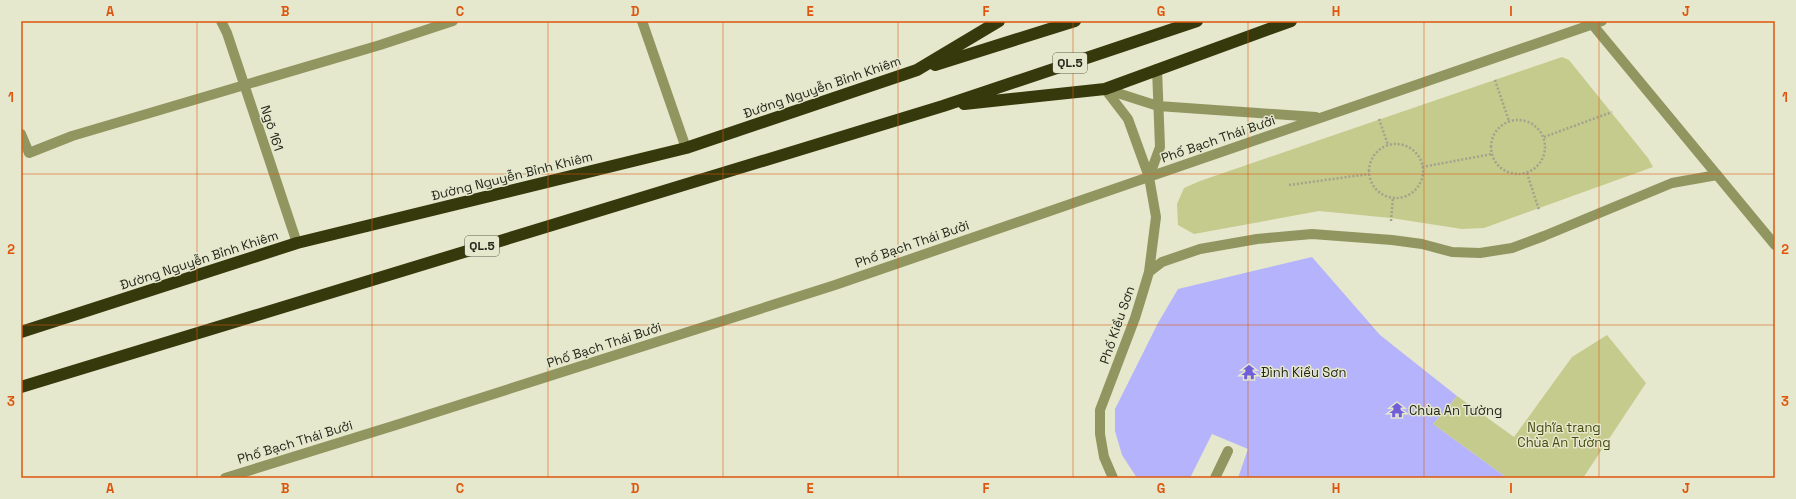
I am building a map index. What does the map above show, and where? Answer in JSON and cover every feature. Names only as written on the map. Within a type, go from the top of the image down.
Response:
[{"type":"highway","name":"Đường Nguyễn Bỉnh Khiêm","points":[[21,332],[297,243],[686,148],[917,70],[999,21]]},
{"type":"highway","points":[[917,70],[1075,21]]},
{"type":"highway","name":"QL.5","points":[[21,386],[943,106],[1197,21]]},
{"type":"highway","name":"QL.5","points":[[943,106],[1104,89],[1291,21]]},
{"type":"street","name":"Ngõ 161","points":[[221,21],[227,33],[297,243]]},
{"type":"street","points":[[21,134],[29,153],[72,136],[380,45],[453,21]]},
{"type":"street","points":[[642,21],[686,148]]},
{"type":"street","points":[[1597,23],[1717,175],[1775,245]]},
{"type":"street","name":"Phố Bạch Thái Bưởi","points":[[225,478],[403,423],[827,287],[1597,23]]},
{"type":"street","points":[[1149,177],[1160,147],[1157,69]]},
{"type":"street","points":[[1104,89],[1158,106],[1320,117]]},
{"type":"street","name":"Phố Kiều Sơn","points":[[1104,89],[1128,119],[1149,177],[1156,217],[1149,272],[1135,318],[1100,410],[1100,434],[1104,457],[1113,478]]},
{"type":"street","points":[[1149,272],[1162,262],[1200,249],[1257,239],[1312,234],[1392,240],[1422,244],[1452,252],[1480,253],[1512,248],[1672,183],[1717,175]]},
{"type":"street","points":[[1215,478],[1228,451]]},
{"type":"path","points":[[1494,77],[1509,121]]},
{"type":"path","points":[[1544,137],[1612,112]]},
{"type":"path","points":[[1378,117],[1388,145]]},
{"type":"path","points":[[1515,119],[1532,123],[1540,129],[1544,137],[1546,146],[1545,155],[1541,163],[1535,169],[1527,173],[1509,173],[1501,168],[1492,154],[1491,144],[1493,136],[1498,128],[1509,121],[1515,119]]},
{"type":"path","points":[[1397,144],[1410,149],[1419,158],[1422,167],[1422,176],[1414,190],[1407,195],[1393,197],[1383,194],[1376,189],[1371,182],[1369,174],[1369,165],[1373,156],[1379,149],[1388,145],[1397,144]]},
{"type":"path","points":[[1422,167],[1492,154]]},
{"type":"path","points":[[1527,173],[1539,210]]},
{"type":"path","points":[[1289,185],[1369,174]]},
{"type":"path","points":[[1390,223],[1393,197]]},
{"type":"green space","points":[[1562,57],[1569,60],[1648,158],[1653,167],[1484,228],[1462,229],[1391,218],[1319,211],[1194,234],[1178,225],[1177,204],[1184,188],[1200,181]]},
{"type":"green space","name":"Nghĩa trang Chùa An Tường","points":[[1607,335],[1646,383],[1583,478],[1507,478],[1433,424],[1457,396],[1514,437],[1572,357]]},
{"type":"building","name":"Đình Kiều Sơn","points":[[1312,257],[1380,335],[1457,396],[1433,424],[1507,478],[1238,478],[1248,449],[1212,434],[1190,478],[1137,478],[1122,455],[1115,431],[1115,409],[1158,323],[1178,289]]},
{"type":"place","name":"Đình Kiều Sơn","points":[[1249,372]]},
{"type":"place","name":"Chùa An Tường","points":[[1397,410]]}]
